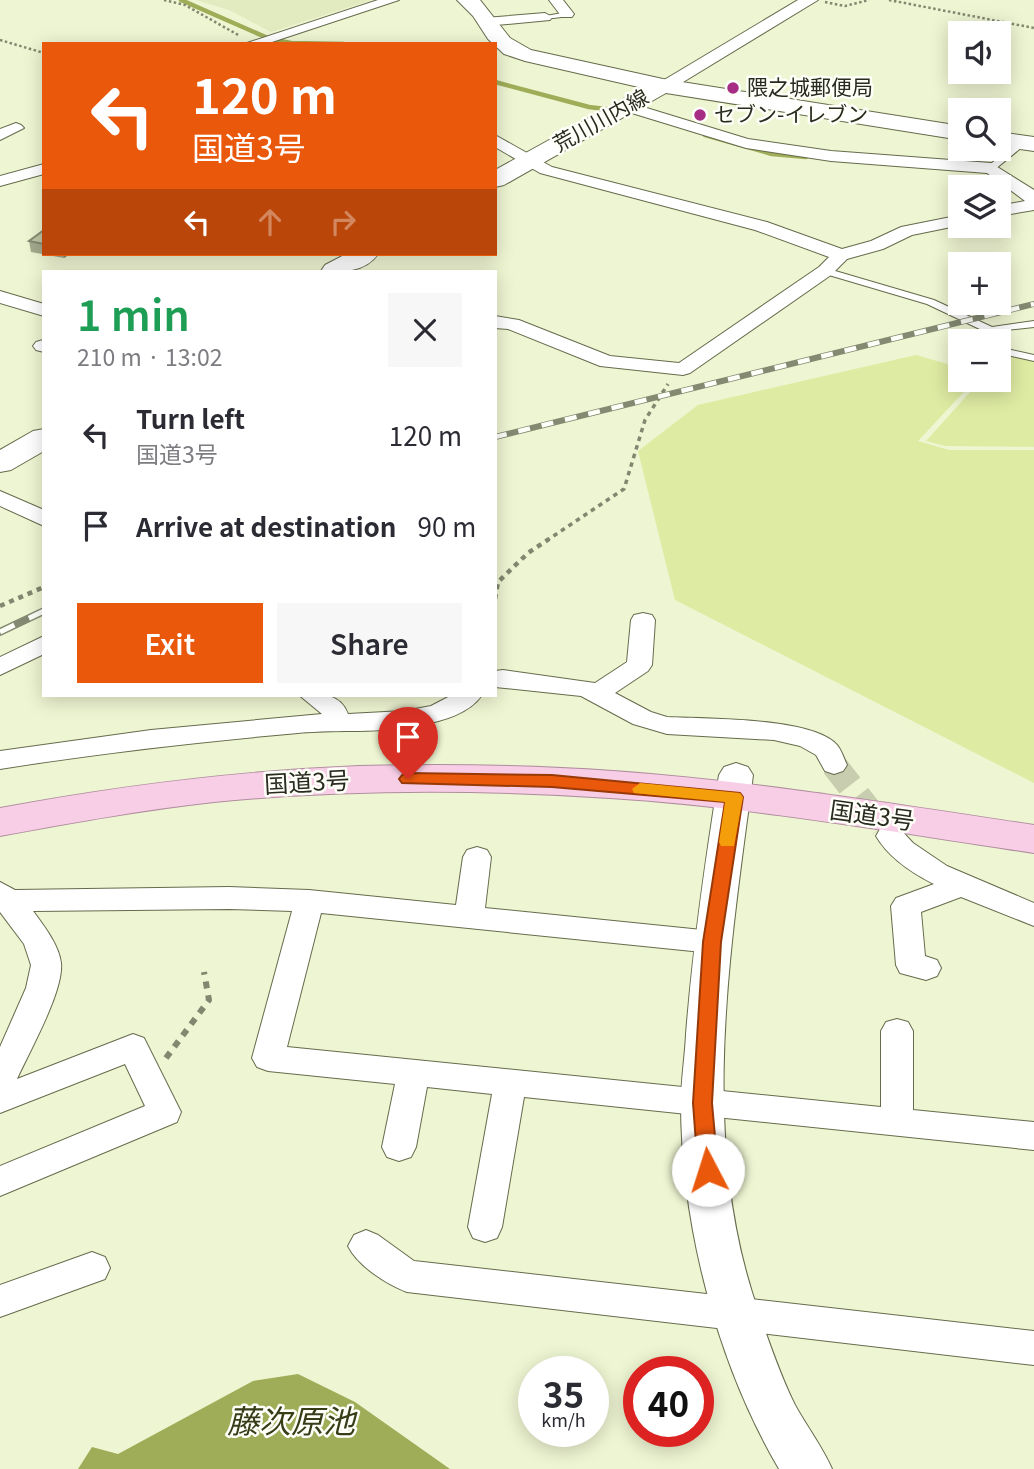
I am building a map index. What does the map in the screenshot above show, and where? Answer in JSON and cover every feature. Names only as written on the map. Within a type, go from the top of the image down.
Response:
[{"type":"highway","name":"国道3号","points":[[0,799],[159,773],[276,762],[413,755],[549,758],[735,786],[1034,839]]},
{"type":"highway","name":"国道3号","points":[[0,822],[167,794],[293,783],[408,779],[735,786],[1034,815]]},
{"type":"main road","points":[[467,0],[479,9],[500,42],[510,50],[663,86]]},
{"type":"main road","name":"荒川川内線","points":[[497,179],[663,86],[948,131]]},
{"type":"main road","points":[[1011,141],[1029,144]]},
{"type":"main road","points":[[336,270],[362,256]]},
{"type":"main road","points":[[0,463],[42,439]]},
{"type":"street","points":[[258,42],[392,0]]},
{"type":"street","points":[[556,0],[568,14]]},
{"type":"street","points":[[663,86],[810,0]]},
{"type":"street","points":[[485,22],[545,17]]},
{"type":"street","points":[[622,109],[758,145],[831,156],[991,168],[1031,195],[1034,204],[1011,209]]},
{"type":"street","points":[[0,135],[16,128]]},
{"type":"street","points":[[497,140],[546,170],[761,226],[841,255]]},
{"type":"street","points":[[0,181],[42,170]]},
{"type":"street","points":[[497,322],[512,324],[607,362],[683,369],[825,271],[841,255],[877,245],[907,231],[948,223]]},
{"type":"street","points":[[0,297],[42,309]]},
{"type":"street","points":[[0,498],[42,518]]},
{"type":"street","points":[[597,694],[639,665],[643,620]]},
{"type":"street","points":[[0,667],[42,645]]},
{"type":"street","points":[[497,679],[587,689],[642,718],[667,725],[774,731],[808,739],[827,750],[834,765]]},
{"type":"street","points":[[315,697],[334,710],[337,721]]},
{"type":"street","points":[[0,760],[174,735],[337,721],[395,720],[437,713],[465,697]]},
{"type":"street","points":[[735,786],[712,942],[702,1103],[715,1238],[736,1314],[776,1418],[807,1469]]},
{"type":"street","points":[[890,836],[899,848],[921,865],[1034,915]]},
{"type":"street","points":[[469,918],[477,857]]},
{"type":"street","points":[[926,968],[911,965],[906,906],[964,884]]},
{"type":"street","points":[[2,898],[229,898],[309,901],[712,942]]},
{"type":"street","points":[[0,1081],[38,997],[46,965],[30,927],[2,898]]},
{"type":"street","points":[[309,901],[268,1058],[1034,1136]]},
{"type":"street","points":[[897,1031],[897,1122]]},
{"type":"street","points":[[0,1100],[133,1047],[165,1112],[0,1181]]},
{"type":"street","points":[[399,1147],[414,1072]]},
{"type":"street","points":[[485,1227],[510,1082]]},
{"type":"street","points":[[366,1246],[407,1276],[1034,1348]]},
{"type":"street","points":[[0,1301],[92,1268]]},
{"type":"lane","points":[[545,17],[568,14]]},
{"type":"lane","points":[[991,168],[1029,144]]},
{"type":"lane","points":[[825,271],[925,299],[973,319],[990,330],[1034,324]]},
{"type":"lane","points":[[1011,353],[1034,358]]},
{"type":"path","points":[[164,0],[186,5],[258,42]]},
{"type":"path","points":[[817,0],[845,6],[869,0]]},
{"type":"path","points":[[889,0],[1034,28]]},
{"type":"path","points":[[0,40],[42,52]]},
{"type":"path","points":[[497,588],[498,582],[528,552],[624,489],[639,432],[656,397],[683,369]]},
{"type":"path","points":[[0,606],[42,588]]},
{"type":"path","points":[[145,1071],[164,1060],[209,1000],[204,972]]},
{"type":"shaded area","points":[[196,0],[372,0],[271,32],[229,10]]},
{"type":"shaded area","points":[[1011,354],[1034,360],[1034,447],[945,446],[926,441],[970,392],[1011,392]]},
{"type":"shaded area","points":[[916,355],[948,364],[948,392],[964,392],[918,441],[949,450],[1034,450],[1034,783],[675,600],[638,451],[698,405]]},
{"type":"water","name":"藤次原池","points":[[298,1374],[355,1402],[450,1469],[78,1469],[92,1447],[118,1454],[253,1381]]},
{"type":"building","points":[[42,231],[42,244],[29,241]]},
{"type":"waterway","points":[[181,0],[270,39],[286,42]]},
{"type":"waterway","points":[[497,83],[589,107],[613,110]]},
{"type":"waterway","points":[[705,135],[772,154],[806,157]]},
{"type":"tunnel","points":[[834,765],[882,827]]},
{"type":"railway","points":[[497,437],[1034,304]]},
{"type":"railway","points":[[0,632],[42,612]]},
{"type":"slow traffic","points":[[640,789],[734,797],[727,842]]},
{"type":"place","name":"隈之城郵便局","points":[[733,88]]},
{"type":"place","name":"セブン-イレブン","points":[[700,115]]},
{"type":"route","points":[[408,779],[552,781],[734,797],[712,942],[702,1103],[708,1170]]}]
